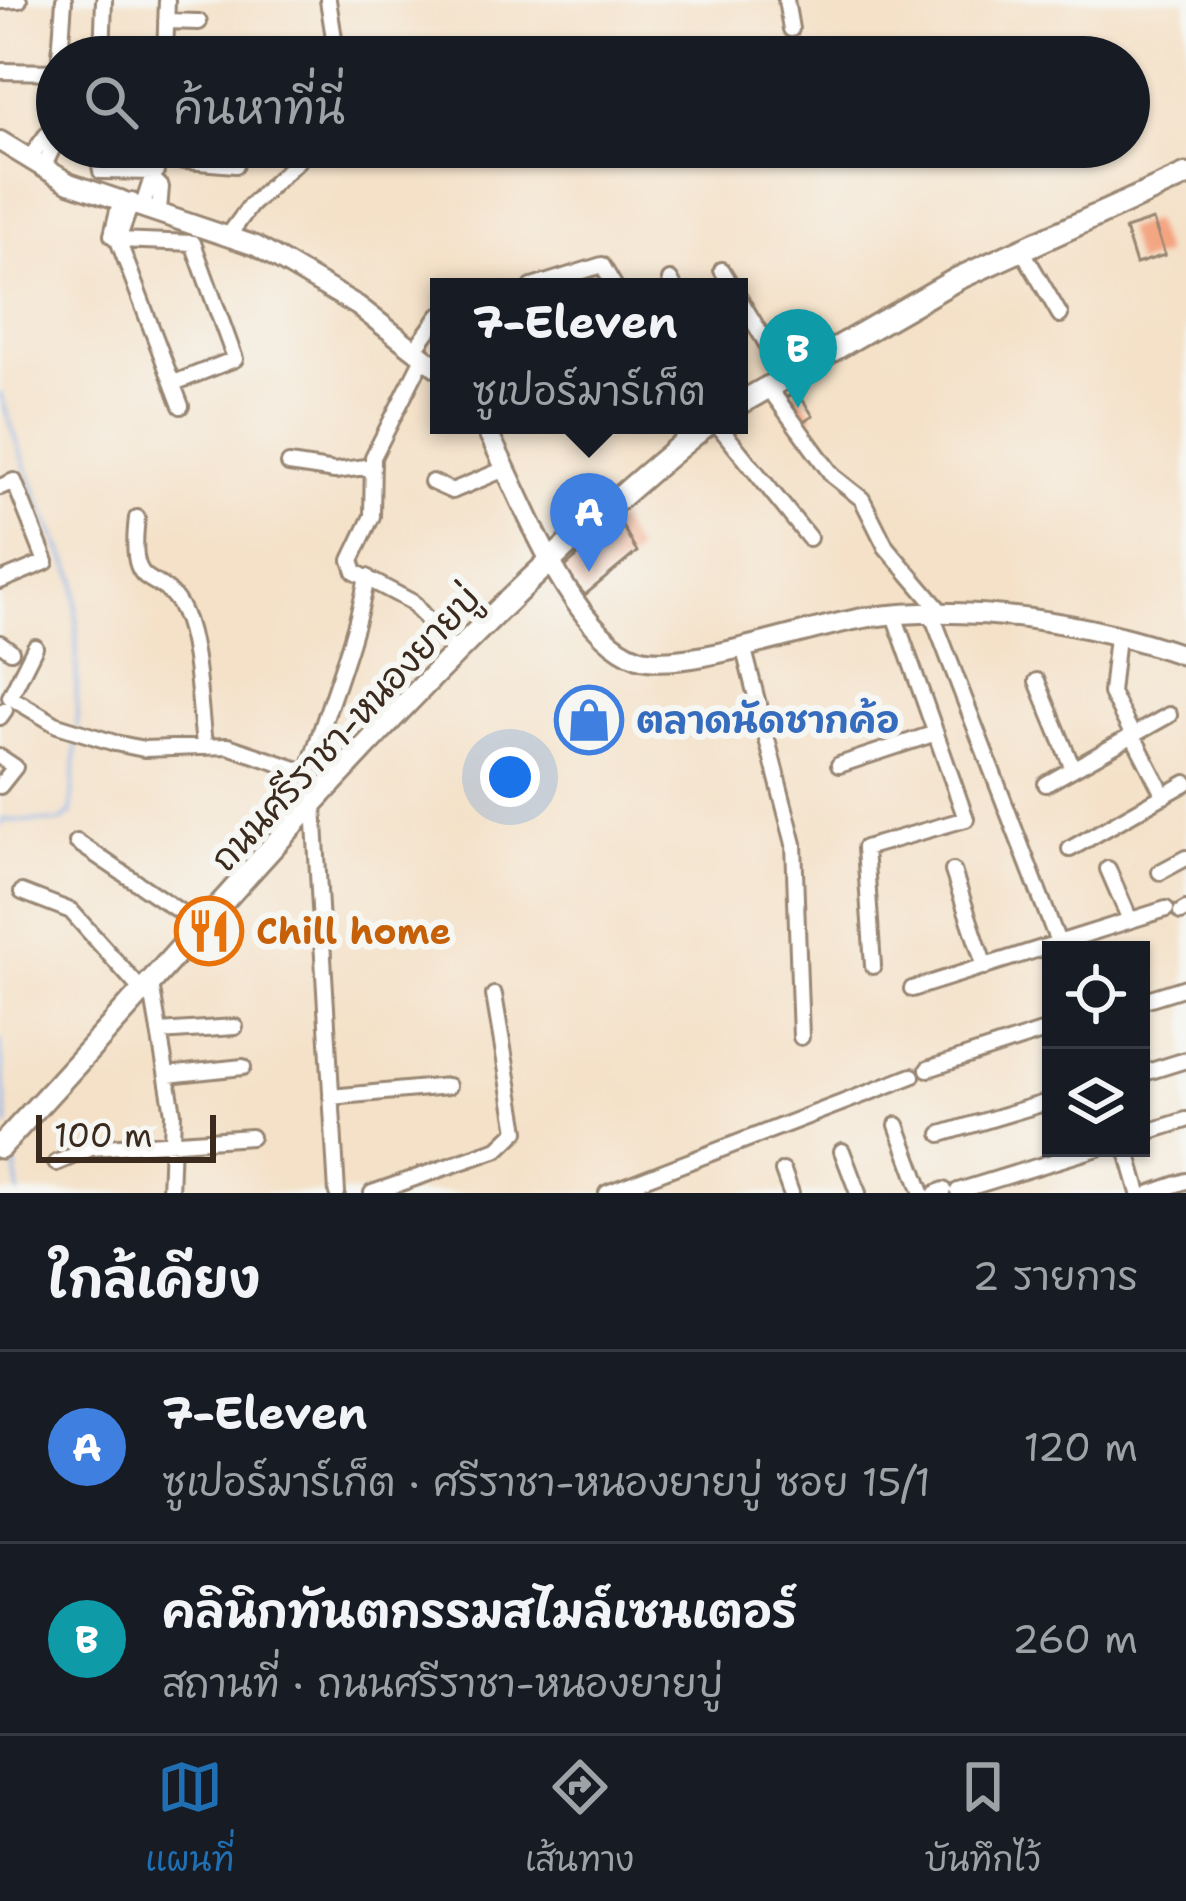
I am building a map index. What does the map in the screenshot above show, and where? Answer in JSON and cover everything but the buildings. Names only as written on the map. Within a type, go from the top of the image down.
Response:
[{"type":"main road","points":[[748,396],[1021,248],[1186,175]]},
{"type":"main road","name":"ถนนศรีราชา-หนองยายบู่","points":[[7,1140],[455,653],[548,562],[697,434]]},
{"type":"street","points":[[0,1],[20,0]]},
{"type":"street","points":[[61,36],[64,0]]},
{"type":"street","points":[[103,36],[104,0]]},
{"type":"street","points":[[166,36],[167,0]]},
{"type":"street","points":[[328,0],[334,36]]},
{"type":"street","points":[[786,0],[791,29]]},
{"type":"street","points":[[166,21],[199,22]]},
{"type":"street","points":[[0,71],[36,71]]},
{"type":"street","points":[[0,141],[36,164]]},
{"type":"street","points":[[43,168],[69,183],[256,246],[358,306],[426,358],[373,466],[371,516],[351,560],[355,572],[412,602],[455,653]]},
{"type":"street","points":[[156,168],[139,204],[112,235],[118,240],[182,406]]},
{"type":"street","points":[[228,236],[250,206],[290,168]]},
{"type":"street","points":[[118,240],[193,243],[235,359],[174,383]]},
{"type":"street","points":[[1021,248],[1060,315]]},
{"type":"street","points":[[562,278],[602,266],[609,278]]},
{"type":"street","points":[[722,270],[727,278]]},
{"type":"street","points":[[748,318],[777,382],[833,476],[862,499],[886,547],[938,615],[1057,941]]},
{"type":"street","points":[[488,434],[548,562],[616,644],[639,659],[704,657],[820,626],[894,615],[938,615],[1117,636],[1186,656]]},
{"type":"street","points":[[713,434],[808,538]]},
{"type":"street","points":[[289,464],[335,471],[373,466]]},
{"type":"street","points":[[432,482],[452,491],[505,470]]},
{"type":"street","points":[[0,487],[14,481],[46,562],[0,581]]},
{"type":"street","points":[[137,518],[133,557],[137,569],[182,610],[204,744]]},
{"type":"street","points":[[337,1193],[318,802],[308,773],[326,706],[351,651],[367,577]]},
{"type":"street","points":[[874,966],[865,848],[966,818],[894,615]]},
{"type":"street","points":[[1117,636],[1111,693],[1164,796]]},
{"type":"street","points":[[743,646],[794,844],[802,1037]]},
{"type":"street","points":[[35,647],[10,697],[57,725],[143,749],[228,746],[308,773]]},
{"type":"street","points":[[1037,681],[1073,770]]},
{"type":"street","points":[[1046,784],[1169,715]]},
{"type":"street","points":[[838,765],[936,733]]},
{"type":"street","points":[[0,758],[15,767],[0,786]]},
{"type":"street","points":[[1070,849],[1186,783]]},
{"type":"street","points":[[76,842],[203,928]]},
{"type":"street","points":[[1160,872],[1186,858]]},
{"type":"street","points":[[1108,869],[1130,920]]},
{"type":"street","points":[[953,871],[985,967]]},
{"type":"street","points":[[22,892],[71,911],[147,988],[166,1075],[172,1142],[170,1193]]},
{"type":"street","points":[[1075,941],[1130,920],[1178,910]]},
{"type":"street","points":[[912,989],[1042,952]]},
{"type":"street","points":[[1150,997],[1186,987]]},
{"type":"street","points":[[372,1193],[498,1149],[517,1131],[494,995]]},
{"type":"street","points":[[159,1032],[235,1027]]},
{"type":"street","points":[[928,1069],[1042,1032]]},
{"type":"street","points":[[1150,1071],[1186,1060]]},
{"type":"street","points":[[166,1075],[243,1067]]},
{"type":"street","points":[[607,1193],[912,1076]]},
{"type":"street","points":[[331,1096],[448,1086]]},
{"type":"street","points":[[941,1134],[1042,1104]]},
{"type":"street","points":[[1150,1131],[1186,1120]]},
{"type":"street","points":[[897,1125],[922,1193]]},
{"type":"street","points":[[56,1163],[91,1148],[251,1137]]},
{"type":"street","points":[[842,1151],[858,1193]]},
{"type":"street","points":[[946,1192],[1067,1157]]},
{"type":"street","points":[[1129,1157],[1139,1193]]},
{"type":"street","points":[[783,1171],[791,1193]]},
{"type":"street","points":[[1151,1193],[1186,1181]]},
{"type":"waterway","points":[[0,394],[40,505],[76,580],[77,727]]},
{"type":"waterway","points":[[0,826],[3,820],[60,822],[71,813],[77,736]]},
{"type":"waterway","points":[[0,1040],[8,1126]]},
{"type":"waterway","points":[[12,1147],[19,1193]]},
{"type":"place","name":"คลินิกทันตกรรมสไมล์เซนเตอร์","points":[[798,408]]},
{"type":"place","name":"7-Eleven","points":[[589,572]]},
{"type":"place","name":"ตลาดนัดชากค้อ","points":[[589,720]]},
{"type":"place","name":"Chill home","points":[[209,931]]}]
